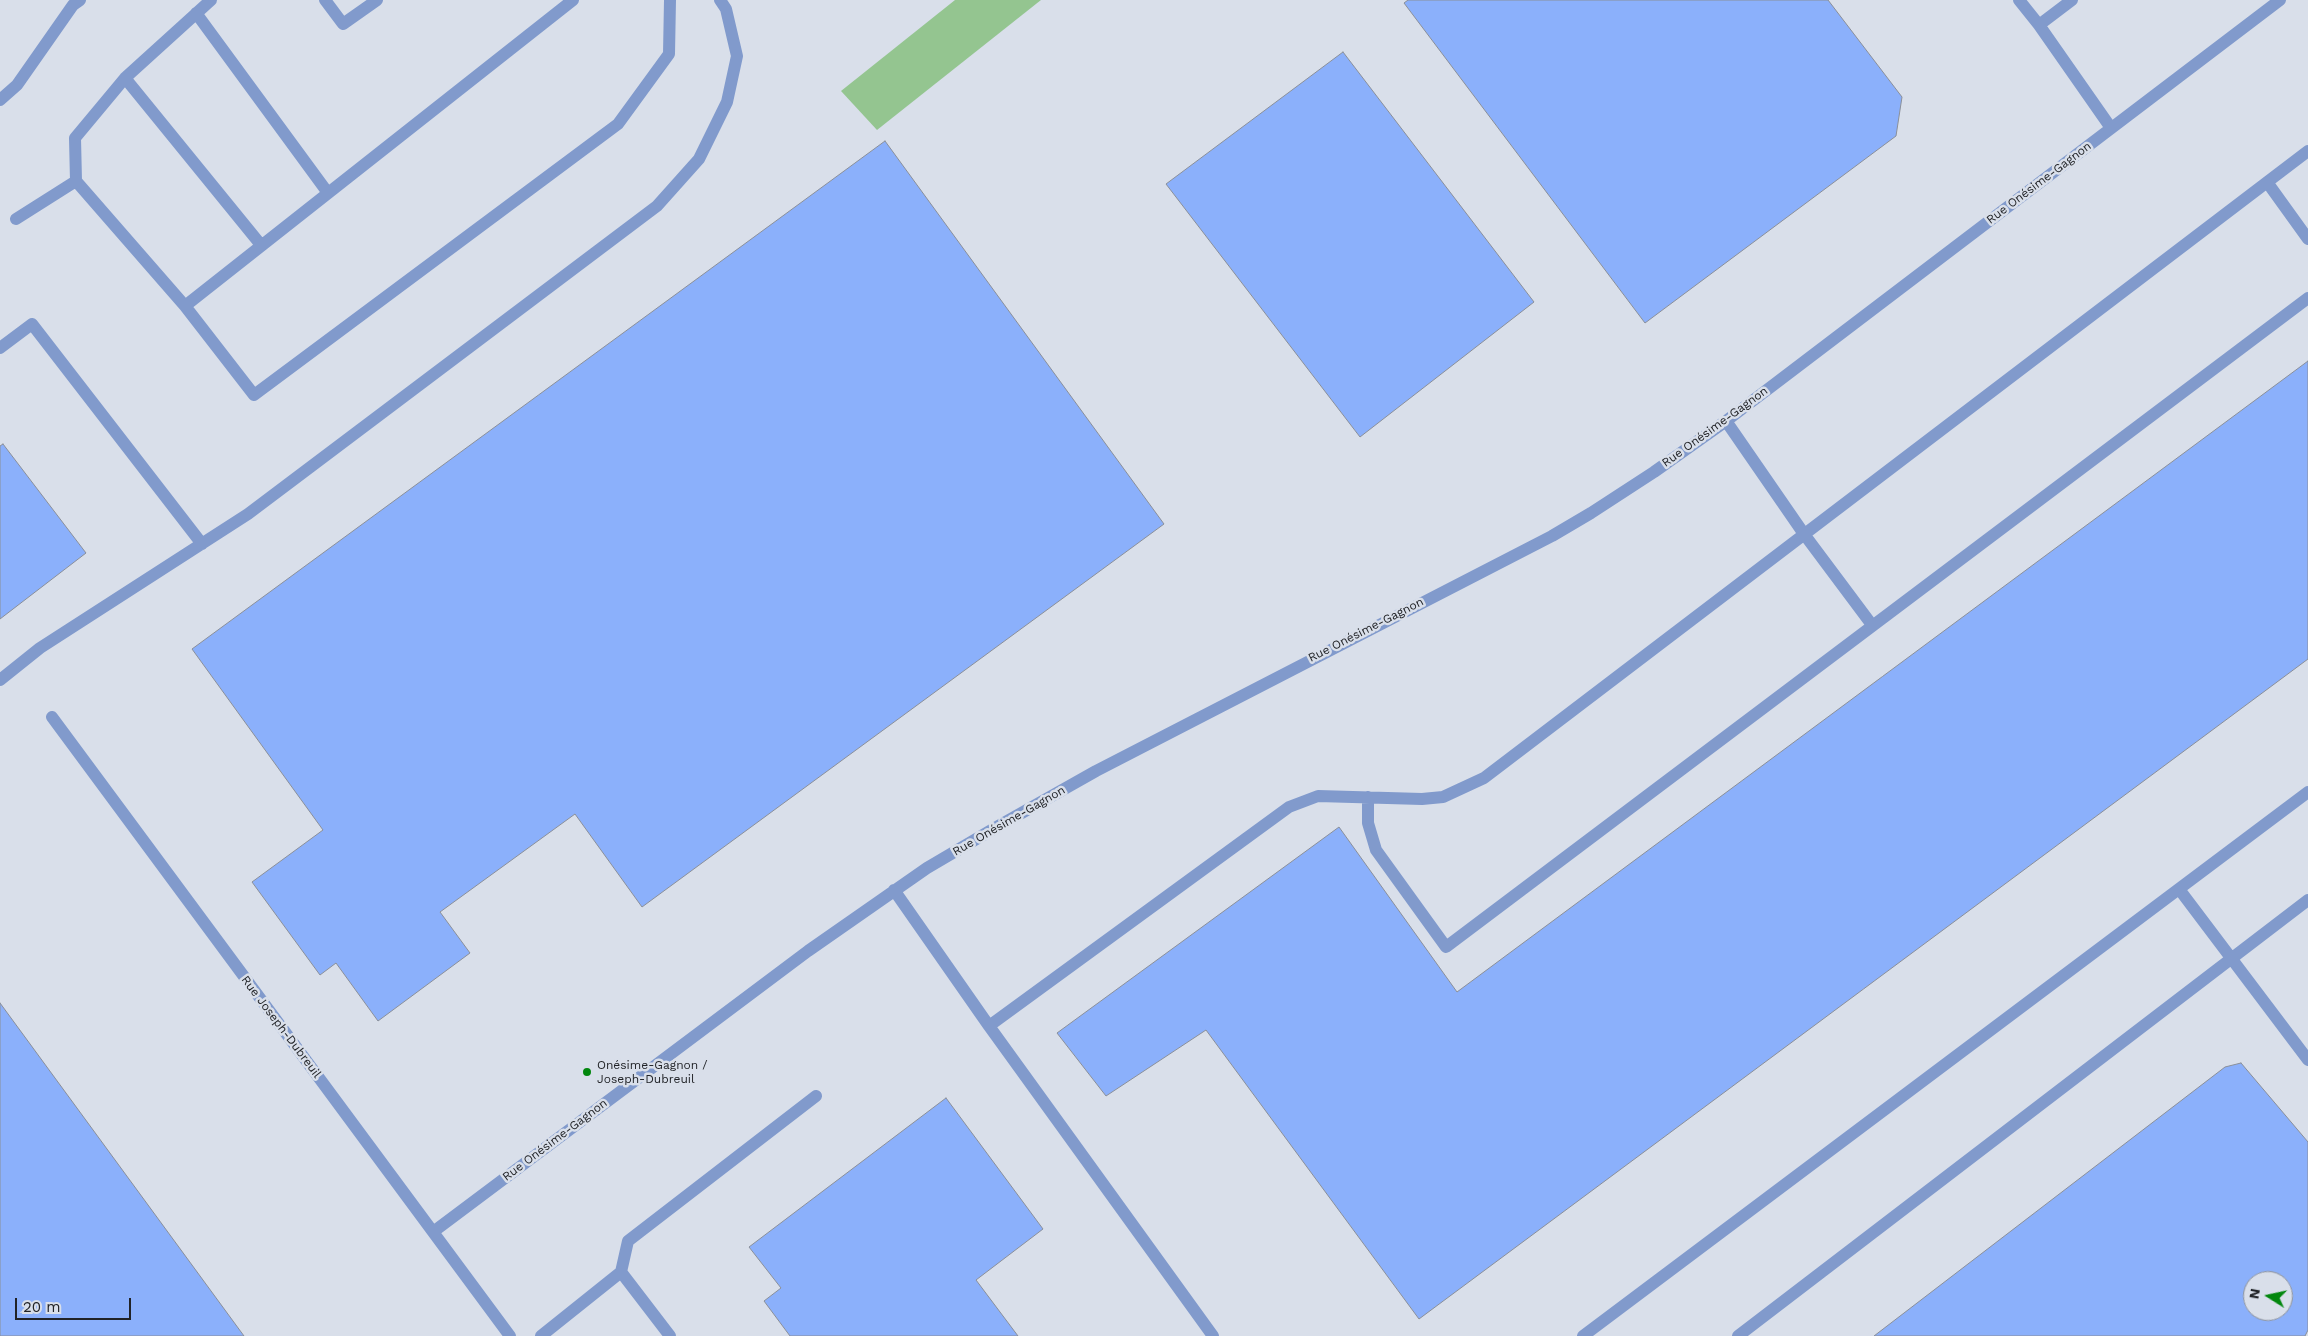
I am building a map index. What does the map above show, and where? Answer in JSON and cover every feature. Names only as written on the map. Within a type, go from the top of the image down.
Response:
[{"type":"street","points":[[0,100],[17,86],[73,5],[80,0]]},
{"type":"street","points":[[211,0],[125,78],[75,138],[76,181],[185,306],[254,396],[618,124],[669,54],[670,0]]},
{"type":"street","points":[[325,0],[343,24],[377,0]]},
{"type":"street","points":[[185,306],[573,0]]},
{"type":"street","points":[[0,680],[40,648],[248,514],[657,206],[699,159],[727,102],[737,56],[726,9],[720,0]]},
{"type":"street","points":[[2020,0],[2111,128]]},
{"type":"street","points":[[2039,25],[2072,0]]},
{"type":"street","name":"Rue Onésime-Gagnon","points":[[433,1232],[808,950],[894,890],[995,828],[1087,776],[1591,513],[1654,472],[1726,420],[2280,0]]},
{"type":"street","points":[[196,13],[328,193]]},
{"type":"street","points":[[125,78],[261,246]]},
{"type":"street","points":[[989,1026],[1289,807],[1318,796],[1422,799],[1443,797],[1484,778],[2308,151]]},
{"type":"street","points":[[16,219],[76,181]]},
{"type":"street","points":[[2267,182],[2308,239]]},
{"type":"street","points":[[1368,797],[1368,823],[1376,850],[1446,947],[2308,298]]},
{"type":"street","points":[[0,348],[32,324],[202,544]]},
{"type":"street","points":[[1726,420],[1804,534],[1872,625]]},
{"type":"street","name":"Rue Joseph-Dubreuil","points":[[52,717],[510,1336]]},
{"type":"street","points":[[1583,1336],[2308,792]]},
{"type":"street","points":[[2179,889],[2308,1060]]},
{"type":"street","points":[[894,890],[989,1026],[1213,1336]]},
{"type":"street","points":[[1738,1336],[2308,900]]},
{"type":"street","points":[[541,1336],[621,1272],[628,1241],[816,1096]]},
{"type":"street","points":[[621,1272],[670,1336]]},
{"type":"green space","points":[[955,0],[1041,0],[877,130],[841,91]]},
{"type":"building","points":[[1408,0],[1828,0],[1902,97],[1896,136],[1645,323],[1404,3]]},
{"type":"building","points":[[1343,52],[1534,302],[1360,437],[1166,184]]},
{"type":"building","points":[[885,141],[1164,524],[642,907],[575,814],[440,912],[470,953],[378,1021],[336,963],[320,975],[252,882],[323,830],[192,649]]},
{"type":"building","points":[[2308,361],[2308,659],[1419,1319],[1206,1030],[1106,1096],[1057,1033],[1339,827],[1457,992]]},
{"type":"building","points":[[3,444],[86,553],[0,619],[0,446]]},
{"type":"building","points":[[0,1003],[244,1336],[0,1336]]},
{"type":"building","points":[[2241,1063],[2308,1142],[2308,1330],[2305,1336],[1874,1336],[2225,1067]]},
{"type":"building","points":[[946,1098],[1043,1229],[976,1280],[1018,1336],[790,1336],[764,1301],[781,1288],[749,1247]]},
{"type":"place","name":"Onésime-Gagnon / Joseph-Dubreuil","points":[[587,1072]]}]
